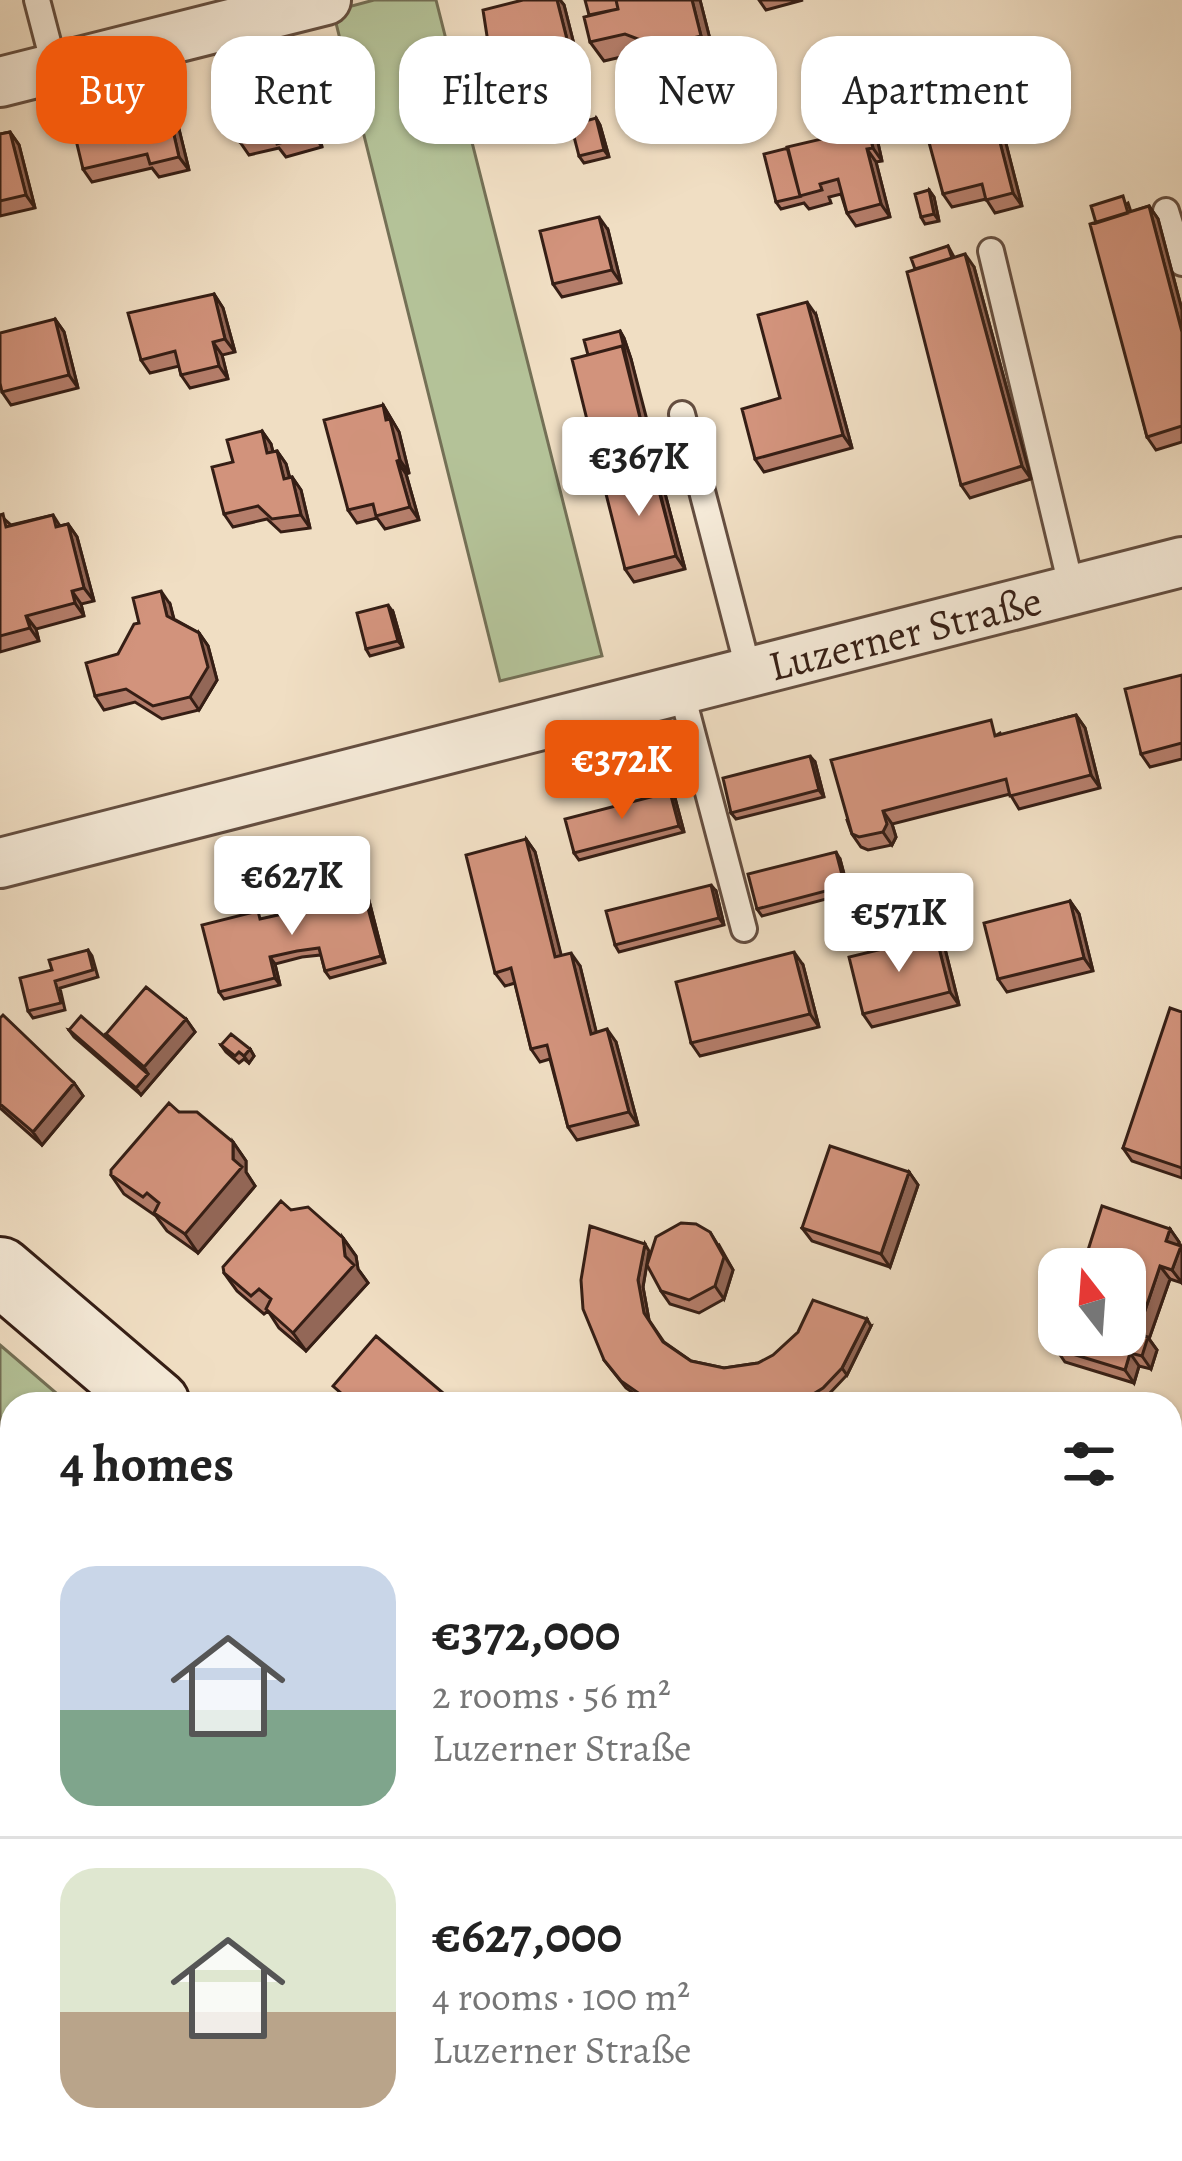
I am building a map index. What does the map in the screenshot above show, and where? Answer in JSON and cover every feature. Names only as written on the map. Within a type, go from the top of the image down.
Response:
[{"type":"street","points":[[185,36],[326,0]]},
{"type":"street","points":[[0,82],[36,74]]},
{"type":"street","name":"Luzerner Straße","points":[[0,863],[1182,562]]},
{"type":"street","points":[[0,1271],[142,1392]]},
{"type":"lane","points":[[38,0],[47,36]]},
{"type":"lane","points":[[1166,211],[1182,262]]},
{"type":"lane","points":[[991,251],[1072,590]]},
{"type":"lane","points":[[682,414],[748,672]]},
{"type":"lane","points":[[681,690],[744,929]]},
{"type":"green space","points":[[374,0],[436,0],[445,36],[399,36],[399,144],[472,144],[602,656],[500,681],[366,144],[375,144],[375,36],[339,36],[333,11]]},
{"type":"green space","points":[[0,1345],[55,1392],[0,1392]]},
{"type":"building","points":[[523,0],[557,0],[566,36],[487,36],[483,10]]},
{"type":"building","points":[[585,0],[616,0],[618,9],[589,15]]},
{"type":"building","points":[[616,0],[692,0],[701,36],[625,34],[591,42],[584,17],[618,9]]},
{"type":"building","points":[[596,118],[604,150],[579,156],[576,144],[591,144],[591,119]]},
{"type":"building","points":[[10,132],[26,195],[0,201],[0,134]]},
{"type":"building","points":[[77,144],[176,144],[179,157],[150,164],[147,154],[83,169]]},
{"type":"building","points":[[872,144],[867,149],[881,204],[847,213],[838,179],[800,196],[787,147]]},
{"type":"building","points":[[929,144],[1000,144],[1013,193],[986,200],[982,184],[943,194]]},
{"type":"building","points":[[788,148],[802,196],[776,202],[764,154]]},
{"type":"building","points":[[929,190],[934,214],[921,217],[915,194]]},
{"type":"building","points":[[1123,196],[1128,213],[1096,223],[1091,206]]},
{"type":"building","points":[[1149,206],[1182,332],[1182,426],[1147,437],[1090,224]]},
{"type":"building","points":[[599,217],[612,270],[553,284],[540,231]]},
{"type":"building","points":[[948,246],[952,258],[915,269],[911,258]]},
{"type":"building","points":[[965,254],[1022,466],[961,485],[907,272]]},
{"type":"building","points":[[214,294],[225,339],[213,342],[219,366],[181,375],[175,351],[141,360],[128,313]]},
{"type":"building","points":[[807,302],[843,435],[755,459],[742,409],[780,398],[758,315]]},
{"type":"building","points":[[55,319],[69,375],[2,392],[0,333]]},
{"type":"building","points":[[620,331],[624,348],[588,355],[584,340]]},
{"type":"building","points":[[622,346],[643,430],[593,444],[572,359]]},
{"type":"building","points":[[383,405],[410,507],[376,516],[373,504],[348,510],[324,420]]},
{"type":"building","points":[[262,431],[267,453],[277,451],[284,479],[292,477],[301,515],[272,519],[258,506],[224,514],[212,467],[233,462],[227,440]]},
{"type":"building","points":[[646,437],[654,470],[619,477],[611,446]]},
{"type":"building","points":[[653,468],[676,556],[625,569],[603,482]]},
{"type":"building","points":[[0,515],[6,527],[53,515],[56,527],[68,524],[84,588],[72,591],[75,603],[26,616],[30,628],[0,636]]},
{"type":"building","points":[[161,591],[167,616],[199,633],[208,667],[190,697],[153,706],[126,689],[95,696],[86,663],[118,654],[139,623],[133,598]]},
{"type":"building","points":[[388,605],[398,641],[366,649],[357,613]]},
{"type":"building","points":[[1182,675],[1182,743],[1141,754],[1125,689]]},
{"type":"building","points":[[1076,715],[1091,775],[1010,796],[1006,779],[883,811],[887,824],[883,832],[852,834],[831,760],[991,720],[995,736]]},
{"type":"building","points":[[810,756],[819,790],[731,813],[723,778]]},
{"type":"building","points":[[670,792],[679,826],[574,853],[565,819]]},
{"type":"building","points":[[526,839],[555,957],[571,953],[591,1034],[607,1029],[629,1112],[568,1127],[547,1045],[531,1049],[511,968],[495,973],[466,855]]},
{"type":"building","points":[[836,852],[845,886],[757,909],[748,874]]},
{"type":"building","points":[[711,885],[719,918],[615,945],[606,911]]},
{"type":"building","points":[[362,886],[381,956],[325,971],[319,948],[270,957],[275,978],[219,992],[202,925],[258,911],[260,919],[287,913],[286,908]]},
{"type":"building","points":[[1070,901],[1084,958],[998,979],[984,923]]},
{"type":"building","points":[[936,936],[950,992],[863,1014],[849,957]]},
{"type":"building","points":[[88,950],[93,970],[55,981],[61,1003],[28,1011],[20,978],[52,970],[49,960]]},
{"type":"building","points":[[794,952],[810,1014],[691,1043],[676,982]]},
{"type":"building","points":[[146,987],[186,1019],[144,1067],[106,1034]]},
{"type":"building","points":[[1170,1008],[1182,1012],[1182,1168],[1123,1148]]},
{"type":"building","points":[[3,1015],[74,1083],[33,1132],[0,1104]]},
{"type":"building","points":[[81,1016],[148,1074],[136,1088],[69,1030]]},
{"type":"building","points":[[231,1034],[250,1049],[244,1056],[239,1052],[235,1056],[221,1045]]},
{"type":"building","points":[[169,1103],[179,1112],[197,1112],[233,1142],[233,1159],[242,1167],[185,1234],[154,1213],[159,1203],[147,1193],[143,1197],[111,1175]]},
{"type":"building","points":[[830,1146],[909,1172],[881,1254],[802,1228]]},
{"type":"building","points":[[281,1201],[291,1210],[308,1207],[343,1238],[345,1256],[354,1265],[293,1333],[266,1309],[271,1299],[259,1289],[251,1296],[223,1267]]},
{"type":"building","points":[[1102,1206],[1170,1229],[1166,1241],[1181,1246],[1172,1270],[1160,1266],[1146,1307],[1146,1248],[1089,1248]]},
{"type":"building","points":[[681,1223],[710,1232],[724,1257],[715,1286],[689,1300],[661,1291],[647,1265],[656,1237]]},
{"type":"building","points":[[590,1226],[645,1244],[638,1280],[644,1313],[663,1342],[691,1361],[724,1368],[758,1363],[773,1355],[798,1332],[813,1300],[867,1319],[842,1368],[816,1392],[637,1392],[604,1360],[583,1309],[581,1280]]},
{"type":"building","points":[[376,1336],[442,1392],[340,1392],[333,1386]]},
{"type":"building","points":[[1079,1356],[1129,1356],[1125,1370]]}]
